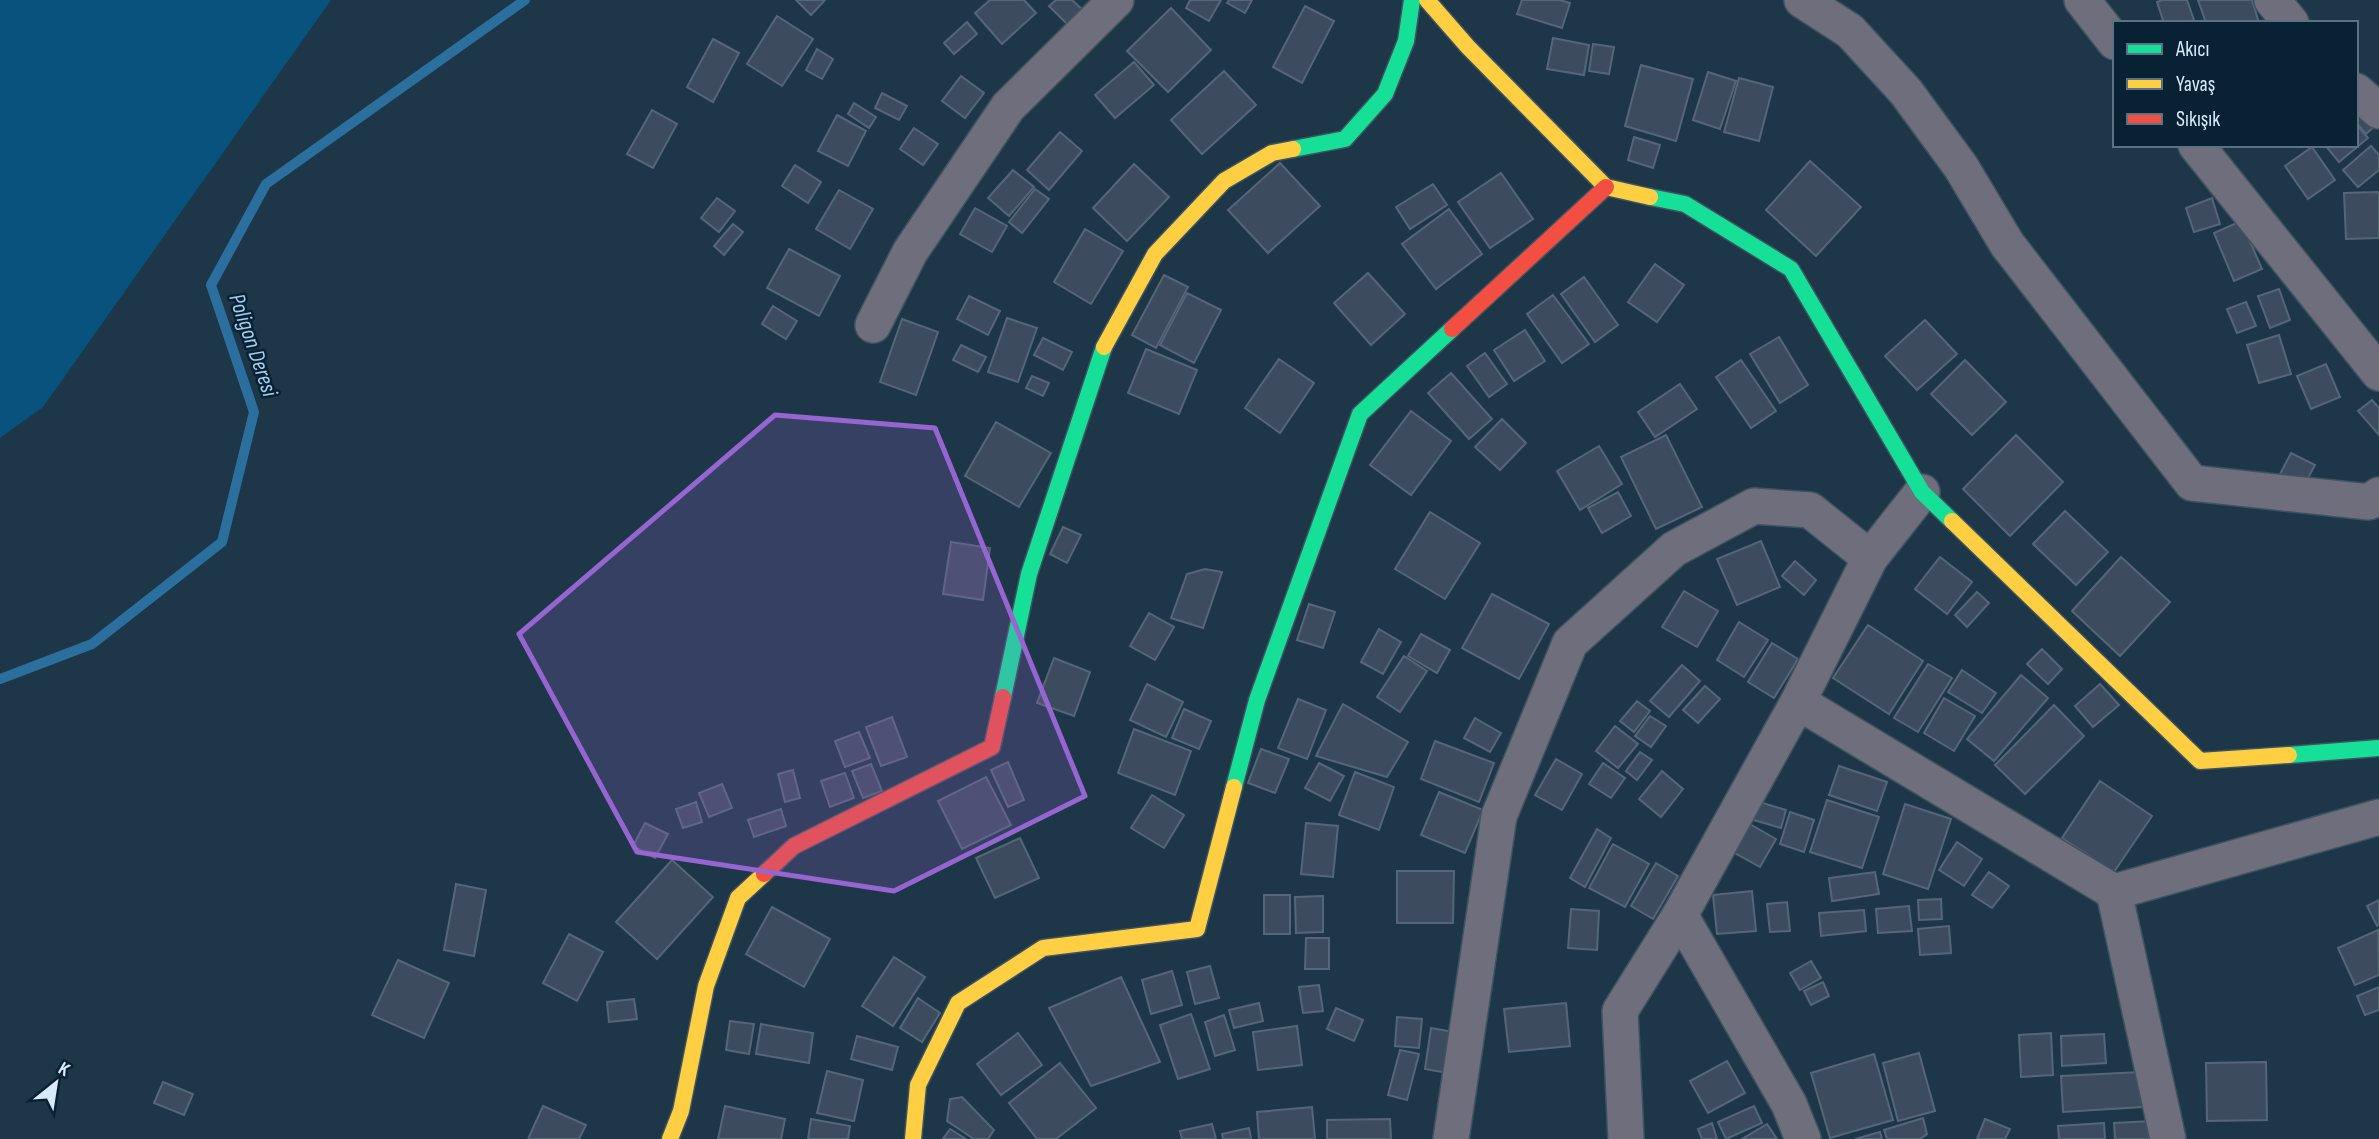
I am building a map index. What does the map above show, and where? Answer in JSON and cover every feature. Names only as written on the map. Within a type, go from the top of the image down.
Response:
[{"type":"street","points":[[873,325],[910,252],[1008,107],[1116,0]]},
{"type":"street","points":[[670,1139],[681,1111],[706,986],[738,898],[794,846],[992,747],[1030,574],[1101,353],[1155,254],[1224,181],[1272,153],[1346,139],[1385,94],[1406,41],[1412,0]]},
{"type":"street","points":[[1427,0],[1468,47],[1606,187],[1685,204],[1791,269],[1922,492],[2200,761],[2379,748]]},
{"type":"street","points":[[1802,0],[1850,31],[1906,92],[1961,167],[2007,244],[2192,483],[2369,502],[2379,495]]},
{"type":"street","points":[[2082,0],[2113,39]]},
{"type":"street","points":[[2272,0],[2289,21]]},
{"type":"street","points":[[2358,93],[2379,111]]},
{"type":"street","points":[[2198,147],[2379,373]]},
{"type":"street","points":[[913,1139],[918,1085],[958,1003],[1043,948],[1197,929],[1257,700],[1360,414],[1606,187]]},
{"type":"street","points":[[1626,1139],[1620,1011],[1680,915],[1798,702],[1870,558],[1922,492]]},
{"type":"street","points":[[1451,1139],[1499,817],[1570,643],[1674,549],[1754,506],[1810,510],[1870,558]]},
{"type":"street","points":[[1798,702],[2114,892],[2168,1139]]},
{"type":"street","points":[[2114,892],[2379,817]]},
{"type":"street","points":[[1680,915],[1789,1104],[1803,1139]]},
{"type":"highlighted area","points":[[775,415],[935,428],[1085,796],[894,891],[637,852],[519,634]]},
{"type":"shaded area","points":[[0,0],[331,0],[43,407],[0,438]]},
{"type":"building","points":[[796,0],[825,0],[811,15]]},
{"type":"building","points":[[990,0],[1024,0],[1036,13],[1002,44],[975,13]]},
{"type":"building","points":[[1056,0],[1072,0],[1084,11],[1068,25],[1049,6]]},
{"type":"building","points":[[1190,0],[1221,0],[1209,21],[1186,8]]},
{"type":"building","points":[[1229,0],[1252,0],[1245,13],[1227,3]]},
{"type":"building","points":[[1522,0],[1560,0],[1570,3],[1562,28],[1517,14]]},
{"type":"building","points":[[2187,0],[2194,21],[2163,21],[2157,2]]},
{"type":"building","points":[[2198,0],[2252,0],[2258,21],[2205,21]]},
{"type":"building","points":[[1305,6],[1334,21],[1302,83],[1273,67]]},
{"type":"building","points":[[1171,8],[1211,50],[1168,92],[1127,51]]},
{"type":"building","points":[[777,16],[813,39],[782,86],[747,64]]},
{"type":"building","points":[[967,22],[977,34],[954,54],[944,43]]},
{"type":"building","points":[[1553,38],[1589,45],[1584,75],[1547,69]]},
{"type":"building","points":[[713,39],[739,53],[713,102],[687,87]]},
{"type":"building","points":[[1593,44],[1614,47],[1609,74],[1589,71]]},
{"type":"building","points":[[817,49],[833,59],[822,79],[806,70]]},
{"type":"building","points":[[1134,62],[1154,85],[1115,118],[1095,95]]},
{"type":"building","points":[[1641,65],[1693,79],[1676,141],[1625,126]]},
{"type":"building","points":[[1224,71],[1256,105],[1202,154],[1171,120]]},
{"type":"building","points":[[1708,72],[1736,81],[1720,129],[1693,120]]},
{"type":"building","points":[[961,76],[984,93],[965,118],[942,101]]},
{"type":"building","points":[[1739,78],[1773,87],[1759,141],[1724,132]]},
{"type":"building","points":[[882,93],[907,106],[899,120],[875,108]]},
{"type":"building","points":[[854,103],[876,117],[869,128],[848,114]]},
{"type":"building","points":[[2358,108],[2377,124],[2366,134],[2358,124]]},
{"type":"building","points":[[652,110],[677,124],[653,168],[627,154]]},
{"type":"building","points":[[837,115],[866,131],[848,166],[818,151]]},
{"type":"building","points":[[2358,126],[2368,138],[2358,146]]},
{"type":"building","points":[[914,128],[938,144],[923,165],[900,149]]},
{"type":"building","points":[[1060,132],[1082,151],[1049,190],[1027,170]]},
{"type":"building","points":[[1634,137],[1660,145],[1653,168],[1628,160]]},
{"type":"building","points":[[2371,146],[2379,155],[2379,170],[2358,187],[2343,170]]},
{"type":"building","points":[[2312,147],[2335,180],[2308,199],[2285,166]]},
{"type":"building","points":[[2327,147],[2357,147],[2339,162]]},
{"type":"building","points":[[1810,161],[1861,207],[1816,256],[1766,210]]},
{"type":"building","points":[[1280,163],[1320,206],[1268,253],[1228,210]]},
{"type":"building","points":[[1134,164],[1169,197],[1127,241],[1093,208]]},
{"type":"building","points":[[795,165],[821,182],[808,203],[782,186]]},
{"type":"building","points":[[1013,170],[1034,187],[1009,216],[988,198]]},
{"type":"building","points":[[1501,173],[1533,219],[1490,248],[1458,202]]},
{"type":"building","points":[[1433,184],[1447,205],[1410,229],[1396,207]]},
{"type":"building","points":[[1035,189],[1049,199],[1022,233],[1009,222]]},
{"type":"building","points":[[839,190],[873,209],[850,249],[816,229]]},
{"type":"building","points":[[2379,192],[2379,238],[2346,239],[2344,193]]},
{"type":"building","points":[[717,198],[735,211],[719,232],[701,218]]},
{"type":"building","points":[[2212,198],[2220,224],[2194,232],[2186,208]]},
{"type":"building","points":[[975,208],[1007,226],[992,252],[960,234]]},
{"type":"building","points":[[1449,209],[1482,254],[1436,289],[1402,244]]},
{"type":"building","points":[[2241,221],[2262,269],[2234,281],[2214,233]]},
{"type":"building","points":[[733,224],[743,232],[724,255],[714,246]]},
{"type":"building","points":[[1085,229],[1123,251],[1091,304],[1054,282]]},
{"type":"building","points":[[789,249],[840,276],[819,316],[767,288]]},
{"type":"building","points":[[1655,264],[1684,285],[1657,322],[1628,302]]},
{"type":"building","points":[[1368,273],[1405,314],[1371,345],[1334,303]]},
{"type":"building","points":[[1164,275],[1188,287],[1156,348],[1132,335]]},
{"type":"building","points":[[1584,277],[1618,325],[1595,342],[1561,294]]},
{"type":"building","points":[[2279,289],[2290,320],[2270,328],[2258,296]]},
{"type":"building","points":[[1187,293],[1221,310],[1194,363],[1160,345]]},
{"type":"building","points":[[1553,295],[1589,344],[1562,363],[1527,314]]},
{"type":"building","points":[[969,296],[1000,311],[988,335],[957,319]]},
{"type":"building","points":[[2246,302],[2256,326],[2237,333],[2227,309]]},
{"type":"building","points":[[773,306],[797,321],[786,339],[762,324]]},
{"type":"building","points":[[1007,318],[1037,328],[1018,382],[988,372]]},
{"type":"building","points":[[902,319],[938,332],[916,395],[880,382]]},
{"type":"building","points":[[1925,320],[1957,354],[1917,390],[1885,356]]},
{"type":"building","points":[[1525,330],[1545,361],[1514,381],[1494,350]]},
{"type":"building","points":[[2279,335],[2291,374],[2259,383],[2247,345]]},
{"type":"building","points":[[1779,337],[1808,385],[1780,403],[1750,354]]},
{"type":"building","points":[[1043,338],[1072,352],[1063,370],[1034,355]]},
{"type":"building","points":[[961,345],[986,357],[978,372],[953,360]]},
{"type":"building","points":[[1146,349],[1197,370],[1179,414],[1128,393]]},
{"type":"building","points":[[1485,353],[1507,384],[1489,397],[1467,366]]},
{"type":"building","points":[[1279,359],[1314,383],[1280,433],[1245,408]]},
{"type":"building","points":[[1741,360],[1776,411],[1751,428],[1716,377]]},
{"type":"building","points":[[1965,360],[2006,402],[1972,435],[1931,394]]},
{"type":"building","points":[[2326,364],[2340,397],[2311,409],[2297,376]]},
{"type":"building","points":[[1451,373],[1492,419],[1469,439],[1428,393]]},
{"type":"building","points":[[1032,376],[1049,383],[1043,396],[1026,388]]},
{"type":"building","points":[[1680,384],[1697,409],[1655,437],[1638,412]]},
{"type":"building","points":[[2372,400],[2379,408],[2379,435],[2358,411]]},
{"type":"building","points":[[1411,411],[1451,441],[1411,495],[1370,465]]},
{"type":"building","points":[[1502,419],[1526,443],[1500,470],[1475,447]]},
{"type":"building","points":[[996,422],[1051,453],[1019,507],[965,476]]},
{"type":"building","points":[[1666,435],[1702,507],[1656,529],[1621,457]]},
{"type":"building","points":[[2016,435],[2063,482],[2010,536],[1963,489]]},
{"type":"building","points":[[1599,446],[1622,484],[1580,510],[1557,471]]},
{"type":"building","points":[[2291,453],[2315,465],[2301,491],[2278,478]]},
{"type":"building","points":[[1618,492],[1631,516],[1602,533],[1588,508]]},
{"type":"building","points":[[2065,511],[2108,552],[2076,585],[2033,544]]},
{"type":"building","points":[[1430,512],[1480,543],[1445,599],[1395,569]]},
{"type":"building","points":[[1063,527],[1081,535],[1067,563],[1050,554]]},
{"type":"building","points":[[1761,541],[1780,587],[1737,605],[1717,559]]},
{"type":"building","points":[[951,542],[990,548],[983,600],[943,594]]},
{"type":"building","points":[[1940,557],[1972,582],[1947,614],[1915,589]]},
{"type":"building","points":[[2121,557],[2170,602],[2120,656],[2072,611]]},
{"type":"building","points":[[1795,561],[1816,580],[1804,595],[1782,576]]},
{"type":"building","points":[[1205,569],[1222,572],[1203,628],[1171,618],[1187,574]]},
{"type":"building","points":[[1684,591],[1718,611],[1697,647],[1662,627]]},
{"type":"building","points":[[1977,592],[1989,603],[1967,627],[1955,615]]},
{"type":"building","points":[[1492,594],[1549,624],[1519,679],[1462,648]]},
{"type":"building","points":[[1309,604],[1335,612],[1323,648],[1297,640]]},
{"type":"building","points":[[1149,613],[1174,627],[1155,660],[1130,646]]},
{"type":"building","points":[[1739,622],[1768,640],[1744,677],[1717,660]]},
{"type":"building","points":[[1868,625],[1923,661],[1889,714],[1833,678]]},
{"type":"building","points":[[1379,629],[1401,642],[1383,674],[1361,662]]},
{"type":"building","points":[[1421,634],[1450,650],[1437,673],[1408,656]]},
{"type":"building","points":[[1772,643],[1798,659],[1774,698],[1748,682]]},
{"type":"building","points":[[2042,649],[2062,669],[2048,684],[2027,664]]},
{"type":"building","points":[[1404,656],[1427,671],[1400,712],[1377,697]]},
{"type":"building","points":[[1054,658],[1090,672],[1074,716],[1037,703]]},
{"type":"building","points":[[1928,664],[1952,678],[1918,732],[1894,718]]},
{"type":"building","points":[[1682,665],[1700,681],[1669,717],[1650,701]]},
{"type":"building","points":[[1962,670],[1996,693],[1982,713],[1948,692]]},
{"type":"building","points":[[2021,675],[2048,698],[1994,761],[1967,739]]},
{"type":"building","points":[[1147,684],[1183,702],[1166,737],[1130,720]]},
{"type":"building","points":[[2100,684],[2119,705],[2093,727],[2075,706]]},
{"type":"building","points":[[1705,686],[1720,699],[1698,723],[1683,710]]},
{"type":"building","points":[[1944,698],[1975,716],[1954,751],[1924,733]]},
{"type":"building","points":[[1298,699],[1326,710],[1307,759],[1278,748]]},
{"type":"building","points":[[1637,701],[1650,711],[1634,732],[1620,721]]},
{"type":"building","points":[[1343,704],[1408,742],[1387,777],[1316,756]]},
{"type":"building","points":[[2054,705],[2084,736],[2025,794],[1995,765]]},
{"type":"building","points":[[1184,709],[1211,721],[1199,749],[1172,738]]},
{"type":"building","points":[[1650,716],[1666,726],[1651,747],[1635,736]]},
{"type":"building","points":[[892,717],[907,757],[881,766],[866,727]]},
{"type":"building","points":[[1475,718],[1501,733],[1490,752],[1464,738]]},
{"type":"building","points":[[1615,726],[1638,744],[1618,768],[1596,751]]},
{"type":"building","points":[[1134,729],[1191,751],[1175,795],[1118,773]]},
{"type":"building","points":[[859,732],[870,758],[845,767],[835,741]]},
{"type":"building","points":[[1435,741],[1494,763],[1479,802],[1421,779]]},
{"type":"building","points":[[1261,749],[1289,759],[1275,793],[1248,783]]},
{"type":"building","points":[[1640,752],[1652,760],[1637,780],[1626,771]]},
{"type":"building","points":[[1556,759],[1582,774],[1562,810],[1535,795]]},
{"type":"building","points":[[1008,762],[1024,800],[1008,807],[991,770]]},
{"type":"building","points":[[1319,763],[1344,776],[1330,801],[1305,788]]},
{"type":"building","points":[[1603,763],[1625,778],[1611,798],[1589,784]]},
{"type":"building","points":[[871,764],[882,791],[863,798],[852,771]]},
{"type":"building","points":[[1839,766],[1887,782],[1877,811],[1829,795]]},
{"type":"building","points":[[793,770],[800,798],[785,802],[778,774]]},
{"type":"building","points":[[1662,771],[1683,789],[1661,817],[1639,799]]},
{"type":"building","points":[[1355,772],[1394,787],[1379,830],[1339,815]]},
{"type":"building","points":[[845,773],[854,798],[830,807],[821,781]]},
{"type":"building","points":[[986,777],[1011,825],[962,849],[938,801]]},
{"type":"building","points":[[2100,781],[2152,816],[2114,872],[2062,838]]},
{"type":"building","points":[[722,784],[732,808],[709,817],[699,793]]},
{"type":"building","points":[[1439,792],[1483,810],[1465,853],[1421,835]]},
{"type":"building","points":[[1152,795],[1184,815],[1164,848],[1131,828]]},
{"type":"building","points":[[1753,800],[1786,810],[1781,828],[1747,818]]},
{"type":"building","points":[[1827,800],[1879,817],[1862,868],[1810,852]]},
{"type":"building","points":[[696,802],[702,822],[683,828],[676,809]]},
{"type":"building","points":[[1905,804],[1951,819],[1928,889],[1883,874]]},
{"type":"building","points":[[781,809],[786,826],[754,837],[748,820]]},
{"type":"building","points":[[1790,812],[1814,820],[1804,852],[1780,844]]},
{"type":"building","points":[[645,823],[668,834],[655,858],[633,846]]},
{"type":"building","points":[[1306,823],[1338,826],[1333,877],[1301,874]]},
{"type":"building","points":[[1748,823],[1776,839],[1760,867],[1733,852]]},
{"type":"building","points":[[1597,829],[1611,838],[1585,887],[1570,878]]},
{"type":"building","points":[[1020,838],[1039,878],[995,898],[976,858]]},
{"type":"building","points":[[1957,842],[1982,859],[1964,886],[1939,870]]},
{"type":"building","points":[[1613,844],[1649,864],[1625,907],[1589,888]]},
{"type":"building","points":[[672,860],[713,897],[657,959],[616,922]]},
{"type":"building","points":[[1656,863],[1678,876],[1653,919],[1631,906]]},
{"type":"building","points":[[1397,871],[1454,871],[1453,923],[1397,923]]},
{"type":"building","points":[[1875,872],[1879,894],[1832,901],[1829,878]]},
{"type":"building","points":[[1989,872],[2009,886],[1992,908],[1972,895]]},
{"type":"building","points":[[456,884],[486,890],[474,956],[444,950]]},
{"type":"building","points":[[1752,891],[1756,931],[1717,934],[1713,895]]},
{"type":"building","points":[[1264,895],[1290,895],[1290,934],[1264,934]]},
{"type":"building","points":[[1323,896],[1323,932],[1296,933],[1295,897]]},
{"type":"building","points":[[1941,899],[1942,919],[1919,920],[1918,900]]},
{"type":"building","points":[[2379,900],[2379,925],[2377,926],[2367,906]]},
{"type":"building","points":[[1787,902],[1790,931],[1770,932],[1767,904]]},
{"type":"building","points":[[1909,906],[1912,931],[1878,933],[1876,909]]},
{"type":"building","points":[[772,907],[830,939],[804,987],[746,954]]},
{"type":"building","points":[[1571,909],[1599,911],[1597,950],[1568,948]]},
{"type":"building","points":[[1864,910],[1866,931],[1821,936],[1819,913]]},
{"type":"building","points":[[1949,926],[1951,953],[1920,955],[1918,929]]},
{"type":"building","points":[[2378,930],[2379,975],[2355,985],[2338,948]]},
{"type":"building","points":[[569,934],[603,952],[577,1001],[543,983]]},
{"type":"building","points":[[1306,938],[1329,938],[1329,969],[1305,969]]},
{"type":"building","points":[[894,957],[925,977],[893,1026],[862,1006]]},
{"type":"building","points":[[398,960],[449,983],[424,1038],[372,1015]]},
{"type":"building","points":[[1811,961],[1821,978],[1800,990],[1790,973]]},
{"type":"building","points":[[1210,966],[1219,998],[1195,1004],[1187,972]]},
{"type":"building","points":[[1172,971],[1182,1005],[1151,1014],[1142,980]]},
{"type":"building","points":[[1121,977],[1160,1062],[1091,1086],[1049,1008]]},
{"type":"building","points":[[1823,982],[1829,996],[1811,1005],[1804,991]]},
{"type":"building","points":[[1319,985],[1323,1011],[1303,1013],[1299,987]]},
{"type":"building","points":[[2379,987],[2379,1010],[2365,1015],[2357,996]]},
{"type":"building","points":[[918,998],[940,1013],[922,1042],[900,1028]]},
{"type":"building","points":[[634,999],[637,1019],[609,1022],[607,1002]]},
{"type":"building","points":[[1259,1003],[1263,1021],[1234,1028],[1229,1010]]},
{"type":"building","points":[[1566,1003],[1570,1046],[1509,1052],[1504,1009]]},
{"type":"building","points":[[1336,1008],[1363,1020],[1354,1041],[1327,1029]]},
{"type":"building","points":[[1191,1014],[1210,1069],[1178,1079],[1160,1025]]},
{"type":"building","points":[[1224,1015],[1235,1050],[1215,1056],[1205,1022]]},
{"type":"building","points":[[1397,1017],[1422,1019],[1419,1048],[1395,1046]]},
{"type":"building","points":[[730,1021],[754,1024],[749,1054],[726,1050]]},
{"type":"building","points":[[761,1024],[813,1033],[809,1063],[756,1054]]},
{"type":"building","points":[[1297,1026],[1302,1065],[1258,1070],[1253,1032]]},
{"type":"building","points":[[1431,1028],[1454,1032],[1448,1073],[1425,1069]]},
{"type":"building","points":[[1018,1033],[1042,1065],[1001,1095],[977,1064]]},
{"type":"building","points":[[2051,1033],[2053,1075],[2021,1077],[2019,1035]]},
{"type":"building","points":[[2104,1034],[2106,1063],[2062,1066],[2061,1036]]},
{"type":"building","points":[[857,1036],[898,1047],[892,1070],[851,1059]]},
{"type":"building","points":[[1400,1050],[1419,1054],[1407,1100],[1388,1095]]},
{"type":"building","points":[[1919,1053],[1935,1111],[1898,1121],[1883,1063]]},
{"type":"building","points":[[1874,1054],[1893,1120],[1830,1138],[1811,1073]]},
{"type":"building","points":[[1727,1061],[1745,1093],[1708,1113],[1690,1081]]},
{"type":"building","points":[[2266,1062],[2267,1120],[2207,1121],[2206,1063]]},
{"type":"building","points":[[1060,1063],[1096,1108],[1056,1139],[1037,1139],[1009,1103]]},
{"type":"building","points":[[827,1071],[863,1080],[854,1121],[817,1113]]},
{"type":"building","points":[[2140,1072],[2142,1107],[2063,1112],[2061,1076]]},
{"type":"building","points":[[163,1082],[193,1094],[184,1115],[154,1103]]},
{"type":"building","points":[[962,1097],[994,1130],[988,1139],[974,1139],[947,1121],[950,1099]]},
{"type":"building","points":[[543,1106],[586,1125],[579,1139],[528,1139]]},
{"type":"building","points":[[725,1106],[785,1119],[781,1139],[718,1139]]},
{"type":"building","points":[[1754,1106],[1762,1123],[1726,1139],[1718,1122]]},
{"type":"building","points":[[1312,1107],[1315,1139],[1259,1139],[1257,1112]]},
{"type":"building","points":[[1923,1118],[1927,1134],[1920,1139],[1887,1139],[1884,1130]]},
{"type":"building","points":[[811,1119],[850,1126],[848,1139],[808,1139]]},
{"type":"building","points":[[1390,1119],[1391,1139],[1327,1139],[1327,1120]]},
{"type":"building","points":[[1985,1119],[2010,1129],[2005,1139],[1977,1139]]},
{"type":"building","points":[[2151,1121],[2152,1139],[2115,1139],[2114,1123]]},
{"type":"building","points":[[1712,1123],[1717,1139],[1702,1139],[1698,1129]]},
{"type":"building","points":[[2104,1123],[2105,1139],[2059,1139],[2058,1126]]},
{"type":"building","points":[[1212,1124],[1216,1139],[1182,1139],[1180,1131]]},
{"type":"building","points":[[1767,1124],[1777,1139],[1742,1139]]},
{"type":"building","points":[[1249,1128],[1251,1139],[1223,1139],[1222,1134]]},
{"type":"building","points":[[950,1129],[966,1139],[943,1139]]},
{"type":"building","points":[[1880,1132],[1882,1139],[1855,1139]]},
{"type":"waterway","name":"Poligon Deresi","points":[[0,679],[92,644],[222,542],[254,412],[211,285],[266,184],[525,0]]},
{"type":"traffic: fast","points":[[1293,149],[1345,139],[1385,94],[1406,41],[1412,0]]},
{"type":"traffic: fast","points":[[1650,197],[1685,204],[1791,269],[1922,492],[1952,521]]},
{"type":"traffic: fast","points":[[1234,787],[1257,700],[1360,414],[1452,329]]},
{"type":"traffic: fast","points":[[1003,697],[1029,574],[1104,347]]},
{"type":"traffic: fast","points":[[2289,755],[2379,748]]},
{"type":"traffic: slow","points":[[1427,0],[1468,47],[1606,187],[1650,197]]},
{"type":"traffic: slow","points":[[1104,347],[1155,254],[1224,181],[1272,153],[1293,149]]},
{"type":"traffic: slow","points":[[1952,521],[2200,761],[2289,755]]},
{"type":"traffic: slow","points":[[913,1139],[918,1085],[958,1003],[1043,948],[1197,929],[1234,787]]},
{"type":"traffic: slow","points":[[670,1139],[681,1111],[706,986],[738,898],[764,874]]},
{"type":"traffic: jam","points":[[1452,329],[1606,187]]},
{"type":"traffic: jam","points":[[764,874],[794,846],[992,747],[1003,697]]}]
